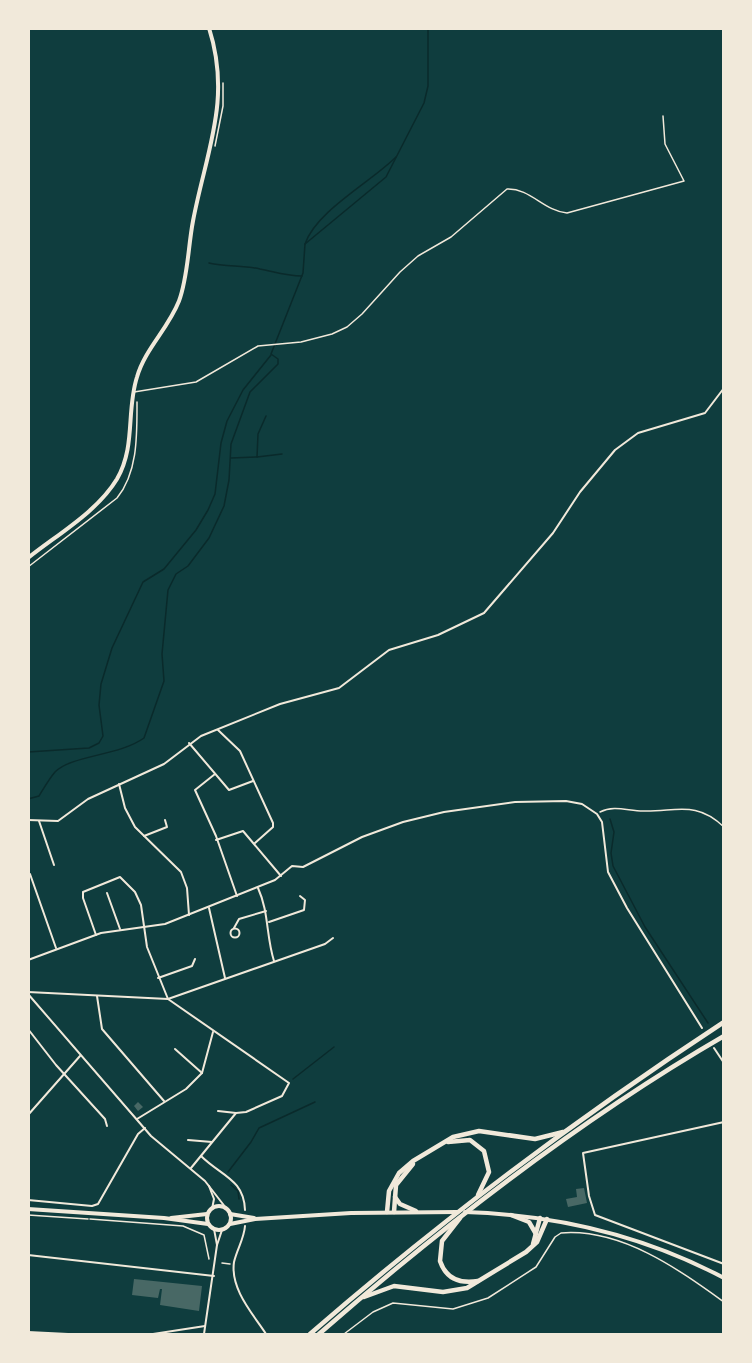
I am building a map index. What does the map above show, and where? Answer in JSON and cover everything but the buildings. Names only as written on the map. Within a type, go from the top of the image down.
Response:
[{"type":"highway","points":[[310,1335],[477,1197],[563,1132],[723,1022]]},
{"type":"highway","points":[[319,1335],[460,1218],[604,1113],[723,1036]]},
{"type":"highway","points":[[387,1212],[390,1187],[403,1169],[453,1137],[479,1131],[535,1139],[563,1132]]},
{"type":"highway","points":[[394,1212],[398,1180],[414,1163],[448,1142],[465,1139],[481,1146],[489,1161],[487,1177],[477,1197]]},
{"type":"highway","points":[[395,1197],[400,1204],[416,1211]]},
{"type":"highway","points":[[511,1215],[529,1222],[536,1234]]},
{"type":"highway","points":[[460,1218],[442,1241],[440,1261],[452,1278],[467,1282],[478,1281]]},
{"type":"highway","points":[[532,1246],[540,1218]]},
{"type":"highway","points":[[362,1298],[394,1286],[450,1292],[467,1288],[518,1258],[532,1246],[539,1239],[547,1219]]},
{"type":"main road","points":[[28,558],[100,501],[116,481],[131,438],[135,392],[146,353],[170,317],[184,285],[193,219],[218,109],[218,68],[209,28]]},
{"type":"main road","points":[[164,1218],[207,1214],[218,1206],[226,1208],[230,1214],[230,1224]]},
{"type":"main road","points":[[28,1209],[164,1218],[208,1224],[213,1229],[222,1230],[230,1224],[255,1219],[387,1212],[511,1215],[547,1219],[633,1239],[723,1278]]},
{"type":"main road","points":[[207,1214],[208,1224]]},
{"type":"main road","points":[[230,1214],[255,1219]]},
{"type":"street","points":[[28,820],[58,821],[88,800],[159,767],[189,743],[280,704],[339,688],[389,650],[438,635],[484,613],[546,542],[580,492],[615,450],[638,433],[705,413],[723,388]]},
{"type":"street","points":[[218,730],[240,751],[273,823],[273,828],[255,843]]},
{"type":"street","points":[[189,743],[230,790],[254,782]]},
{"type":"street","points":[[215,774],[195,790],[237,896]]},
{"type":"street","points":[[119,784],[135,827],[181,872],[187,888],[189,915]]},
{"type":"street","points":[[28,960],[96,935],[120,929],[165,924],[209,908],[258,888],[281,876],[292,866],[303,867],[370,834],[403,822],[485,804],[557,801],[582,804],[597,814],[605,833],[608,872],[632,916],[702,1028]]},
{"type":"street","points":[[144,836],[167,827],[165,820]]},
{"type":"street","points":[[39,821],[54,865]]},
{"type":"street","points":[[216,840],[241,831],[255,843],[281,876]]},
{"type":"street","points":[[30,874],[56,948]]},
{"type":"street","points":[[96,935],[83,892],[116,876],[120,877],[135,892],[141,905],[147,947],[168,999],[289,1083],[282,1096],[236,1113],[218,1111]]},
{"type":"street","points":[[28,886],[33,885]]},
{"type":"street","points":[[258,888],[267,910],[268,940],[274,961]]},
{"type":"street","points":[[107,893],[120,929]]},
{"type":"street","points":[[269,922],[304,910],[305,900],[300,896]]},
{"type":"street","points":[[209,908],[225,979]]},
{"type":"street","points":[[234,928],[239,919],[267,910]]},
{"type":"street","points":[[28,993],[168,999],[325,944],[333,938]]},
{"type":"street","points":[[158,978],[192,966],[195,959]]},
{"type":"street","points":[[28,993],[145,1128],[191,1168],[226,1208]]},
{"type":"street","points":[[97,996],[102,1029],[164,1101]]},
{"type":"street","points":[[28,1029],[64,1075],[105,1119],[107,1126]]},
{"type":"street","points":[[137,1119],[186,1089],[202,1073],[213,1032]]},
{"type":"street","points":[[714,1048],[723,1063]]},
{"type":"street","points":[[175,1049],[202,1073]]},
{"type":"street","points":[[28,1115],[81,1056]]},
{"type":"street","points":[[191,1168],[236,1113]]},
{"type":"street","points":[[723,1122],[583,1153],[589,1196],[595,1215],[723,1264]]},
{"type":"street","points":[[28,1200],[92,1206],[98,1204],[136,1137],[145,1128]]},
{"type":"street","points":[[188,1140],[212,1142]]},
{"type":"street","points":[[201,1156],[237,1185],[244,1194],[244,1210]]},
{"type":"street","points":[[209,1186],[214,1199],[212,1209]]},
{"type":"street","points":[[245,1226],[234,1264],[238,1290],[266,1335]]},
{"type":"street","points":[[213,1229],[217,1245]]},
{"type":"street","points":[[204,1335],[217,1245],[222,1230]]},
{"type":"street","points":[[28,1255],[214,1276]]},
{"type":"street","points":[[153,1335],[205,1326]]},
{"type":"street","points":[[28,1332],[68,1335]]},
{"type":"lane","points":[[135,392],[196,382],[248,350],[332,334],[347,327],[418,256],[451,237],[507,189],[516,188],[551,210],[567,213],[684,181],[665,144],[663,116]]},
{"type":"lane","points":[[28,1215],[88,1219]]},
{"type":"path","points":[[28,567],[117,498],[126,487],[136,439],[135,392]]},
{"type":"path","points":[[597,814],[608,808],[647,811],[680,807],[699,810],[715,818],[723,827]]},
{"type":"path","points":[[88,1219],[183,1226],[204,1235],[209,1259]]},
{"type":"path","points":[[344,1335],[373,1312],[393,1303],[453,1309],[472,1305],[536,1268],[555,1237],[561,1233],[590,1235],[659,1257],[723,1302]]},
{"type":"path","points":[[222,1263],[234,1264]]},
{"type":"waterway","points":[[28,799],[39,796],[55,772],[63,766],[122,749],[144,738],[164,681],[162,654],[168,590],[176,574],[188,566],[209,538],[224,506],[229,480],[231,444],[250,392],[278,364],[278,359],[271,354],[303,273],[305,244],[386,177],[424,103],[428,86],[428,28]]},
{"type":"waterway","points":[[305,244],[320,220],[396,157]]},
{"type":"waterway","points":[[209,263],[302,276]]},
{"type":"waterway","points":[[28,752],[89,748],[99,743],[103,736],[99,705],[101,684],[112,648],[143,582],[164,569],[196,530],[208,510],[215,494],[221,443],[227,421],[243,390],[271,355]]},
{"type":"waterway","points":[[231,458],[257,457],[258,434],[266,416]]},
{"type":"waterway","points":[[257,457],[282,454]]},
{"type":"waterway","points":[[610,819],[614,832],[611,853],[613,866],[645,927],[708,1023]]},
{"type":"waterway","points":[[293,1079],[334,1047]]},
{"type":"waterway","points":[[228,1172],[259,1128],[315,1102]]},
{"type":"waterway","points":[[231,1185],[238,1191],[239,1199]]}]
